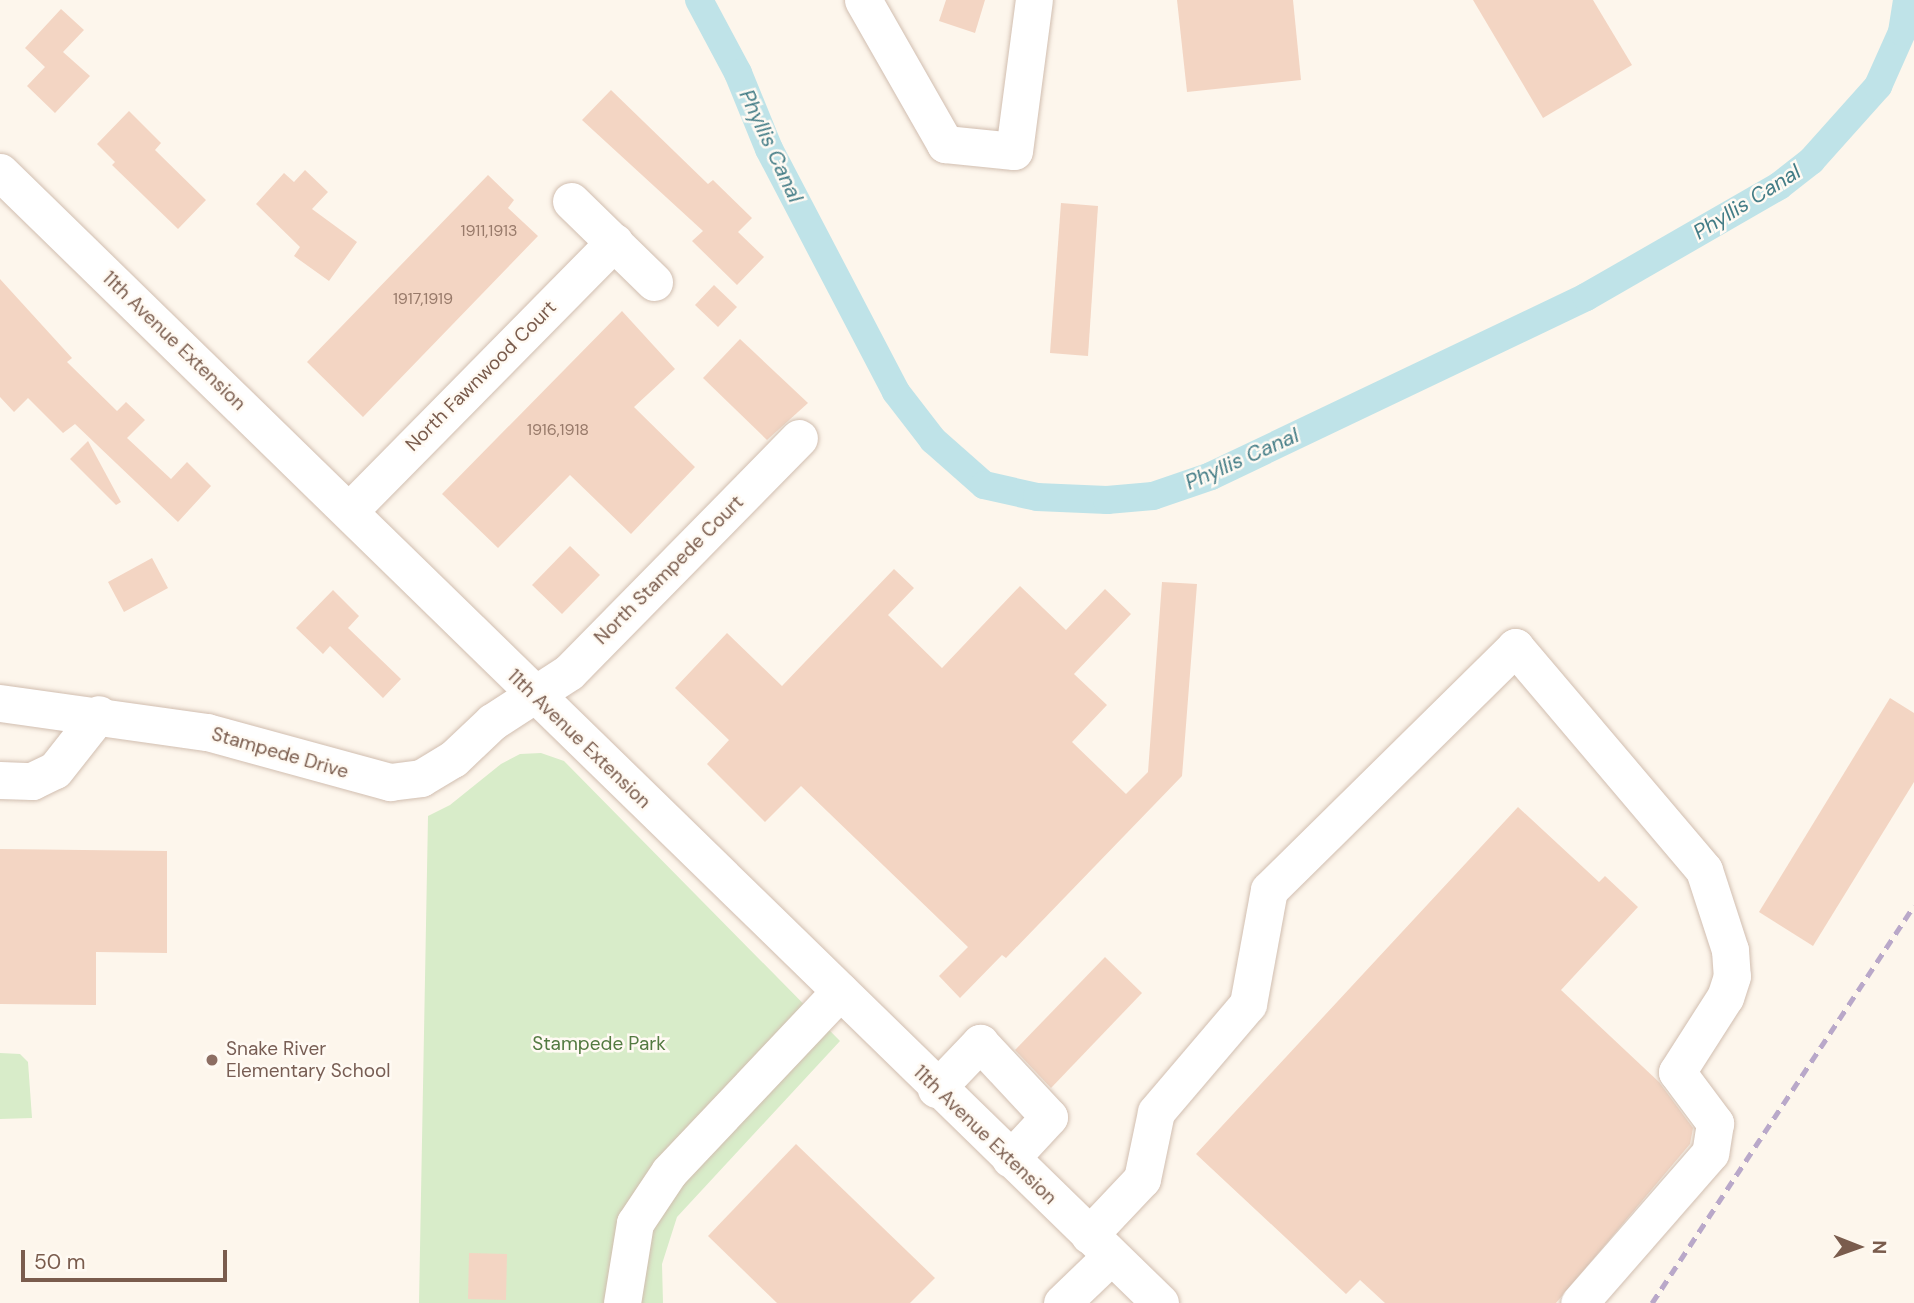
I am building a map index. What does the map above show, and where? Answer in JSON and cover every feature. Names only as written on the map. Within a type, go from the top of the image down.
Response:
[{"type":"street","points":[[863,0],[946,144],[1014,151],[1034,0]]},
{"type":"street","name":"11th Avenue Extension","points":[[0,172],[349,510],[533,695],[840,991],[936,1089],[1160,1303]]},
{"type":"street","points":[[571,201],[654,282]]},
{"type":"street","name":"North Fawnwood Court","points":[[349,510],[614,242]]},
{"type":"street","name":"North Stampede Court","points":[[533,695],[569,672],[799,438]]},
{"type":"street","points":[[1062,1303],[1142,1179],[1156,1112],[1248,1004],[1269,890],[1516,647],[1704,870],[1730,950],[1732,976],[1725,997],[1677,1072],[1715,1124],[1710,1153],[1579,1303]]},
{"type":"street","name":"Stampede Drive","points":[[0,703],[207,732],[390,782],[421,778],[453,759],[492,722],[533,695]]},
{"type":"street","points":[[0,780],[32,781],[55,770],[99,715]]},
{"type":"street","points":[[622,1303],[635,1223],[669,1172],[840,991]]},
{"type":"street","points":[[936,1089],[980,1043],[1049,1117],[1010,1159]]},
{"type":"green space","name":"Stampede Park","points":[[541,753],[564,761],[840,1041],[677,1217],[662,1264],[663,1303],[419,1303],[428,816],[450,805],[501,764],[520,754]]},
{"type":"green space","points":[[0,1053],[20,1054],[28,1062],[32,1118],[0,1119]]},
{"type":"building","points":[[946,0],[985,0],[975,33],[939,21]]},
{"type":"building","points":[[1177,0],[1293,0],[1301,80],[1187,92]]},
{"type":"building","points":[[1473,0],[1593,0],[1632,65],[1543,118]]},
{"type":"building","points":[[61,9],[84,30],[63,52],[90,76],[55,113],[27,86],[45,67],[25,48]]},
{"type":"building","points":[[611,90],[708,184],[713,180],[752,218],[738,232],[764,257],[737,285],[692,241],[703,231],[582,120]]},
{"type":"building","points":[[129,111],[161,143],[155,150],[206,200],[178,229],[112,165],[115,162],[97,144]]},
{"type":"building","points":[[305,170],[328,192],[312,209],[357,242],[329,281],[294,256],[300,247],[256,204],[284,173],[294,182]]},
{"type":"building","points":[[488,175],[514,200],[508,208],[538,236],[363,417],[307,362]]},
{"type":"building","points":[[1061,203],[1098,206],[1088,356],[1050,353]]},
{"type":"building","points":[[0,279],[72,358],[67,362],[117,411],[126,402],[145,420],[127,438],[171,479],[187,462],[211,486],[178,522],[75,424],[63,433],[28,398],[14,412],[0,397]]},
{"type":"building","points":[[714,285],[737,307],[718,327],[695,305]]},
{"type":"building","points":[[622,311],[675,369],[634,407],[695,467],[631,534],[570,475],[498,548],[442,494]]},
{"type":"building","points":[[740,339],[808,403],[767,440],[703,378]]},
{"type":"building","points":[[88,441],[121,502],[116,505],[70,459]]},
{"type":"building","points":[[570,546],[600,575],[562,614],[532,585]]},
{"type":"building","points":[[152,558],[168,588],[124,612],[108,582]]},
{"type":"building","points":[[894,569],[914,588],[888,615],[942,668],[1020,586],[1066,630],[1105,589],[1131,614],[1074,674],[1107,705],[1072,742],[1126,794],[1148,772],[1162,582],[1197,584],[1182,776],[1006,958],[1002,955],[960,998],[939,976],[968,947],[801,786],[765,822],[707,764],[729,740],[675,688],[727,633],[782,686]]},
{"type":"building","points":[[333,590],[359,616],[348,628],[401,679],[383,698],[330,646],[323,654],[296,628]]},
{"type":"building","points":[[1890,698],[1914,713],[1914,782],[1813,946],[1759,912]]},
{"type":"building","points":[[1518,807],[1599,882],[1605,876],[1638,907],[1561,990],[1659,1082],[1693,1128],[1690,1144],[1556,1303],[1385,1303],[1360,1280],[1346,1294],[1196,1154]]},
{"type":"building","points":[[0,849],[167,851],[167,953],[96,952],[96,1005],[0,1004]]},
{"type":"building","points":[[1105,957],[1142,993],[1051,1088],[1015,1050]]},
{"type":"building","points":[[796,1144],[935,1278],[910,1303],[777,1303],[708,1236]]},
{"type":"building","points":[[469,1253],[507,1254],[506,1300],[468,1299]]},
{"type":"waterway","name":"Phyllis Canal","points":[[699,0],[738,73],[769,149],[896,392],[933,440],[984,485],[1037,497],[1107,500],[1153,496],[1211,476],[1586,297],[1779,186],[1811,161],[1878,86],[1902,32],[1907,0]]},
{"type":"railway","points":[[1652,1303],[1914,905]]},
{"type":"place","name":"Snake River Elementary School","points":[[212,1060]]}]
